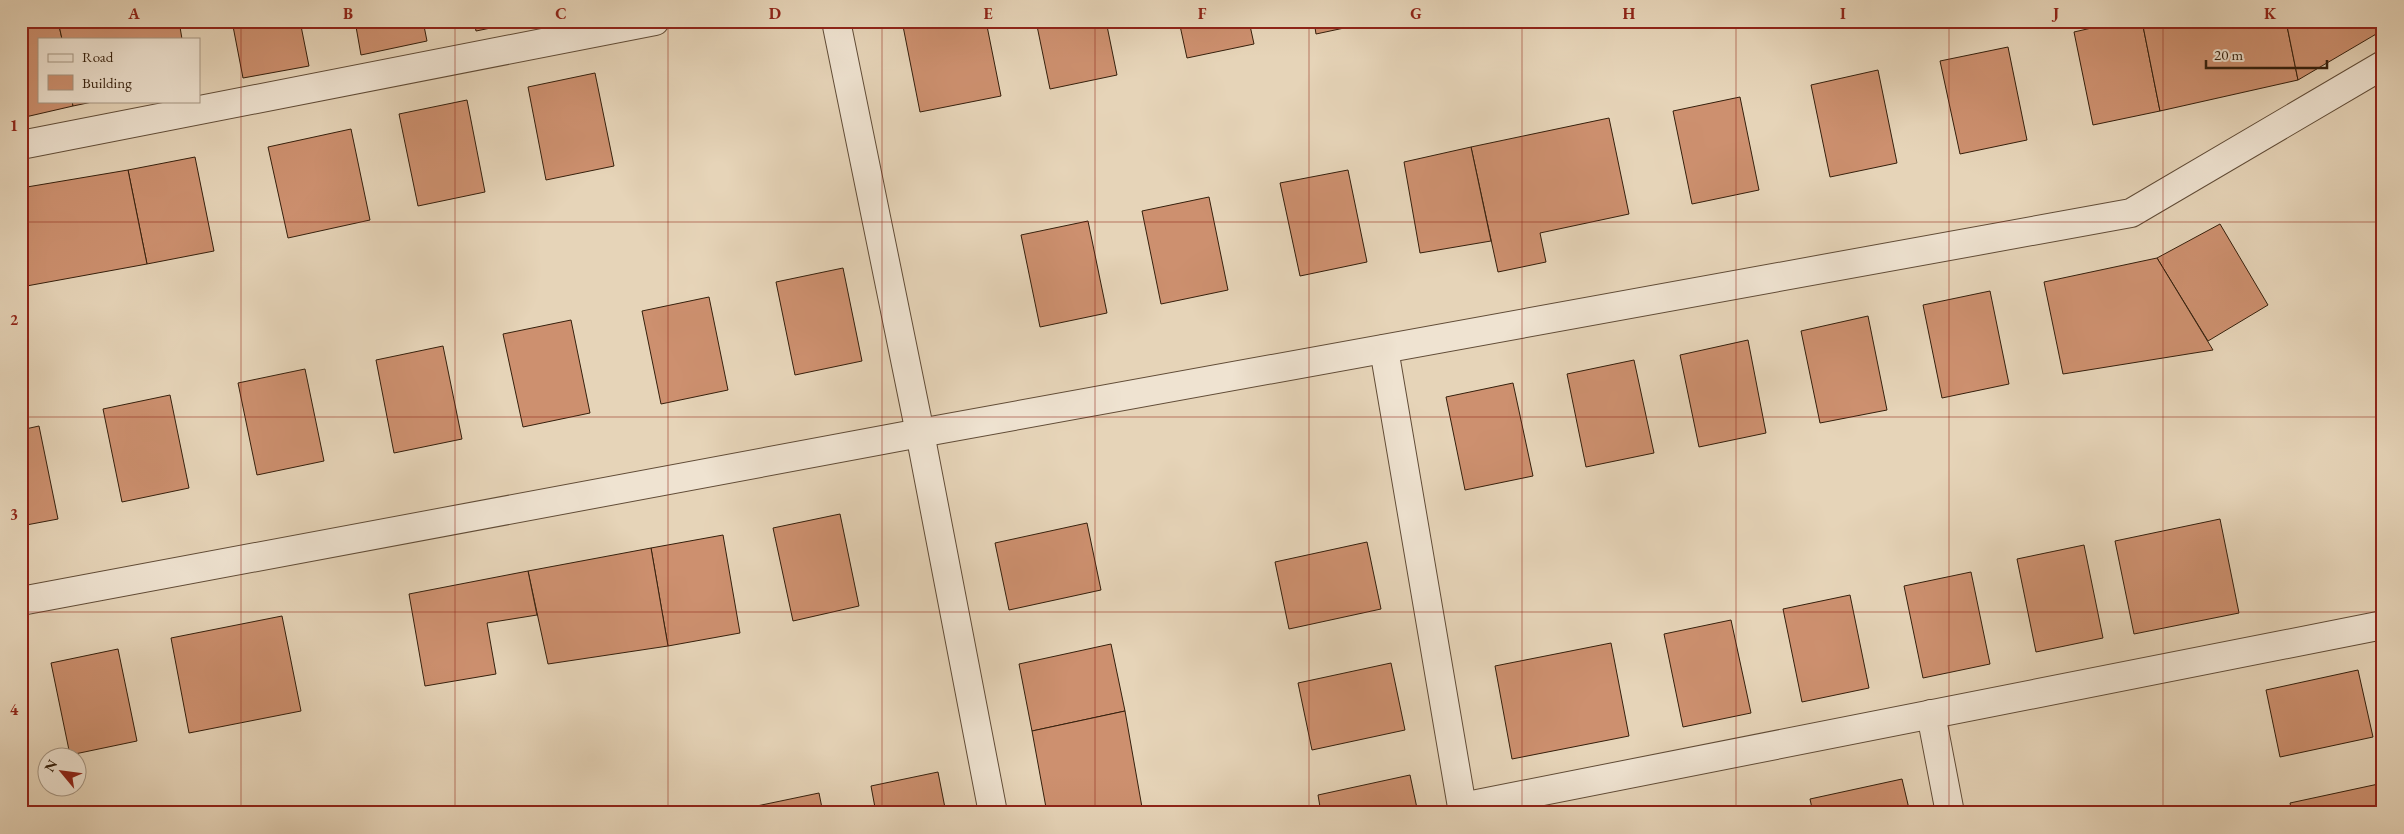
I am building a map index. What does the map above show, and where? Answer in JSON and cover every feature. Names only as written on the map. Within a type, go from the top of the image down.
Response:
[{"type":"street","points":[[21,145],[654,21]]},
{"type":"street","points":[[836,21],[920,433],[993,813]]},
{"type":"street","points":[[21,601],[920,433],[2131,213],[2383,65]]},
{"type":"street","points":[[1384,349],[1463,810],[1931,714],[2383,625]]},
{"type":"street","points":[[1931,714],[1950,813]]},
{"type":"building","points":[[21,21],[58,21],[62,38],[38,38],[38,102],[72,102],[73,106],[21,118]]},
{"type":"building","points":[[58,21],[179,21],[182,38],[62,38]]},
{"type":"building","points":[[232,21],[300,21],[309,66],[243,78]]},
{"type":"building","points":[[355,21],[423,21],[427,41],[361,55]]},
{"type":"building","points":[[474,21],[525,21],[476,31]]},
{"type":"building","points":[[902,21],[986,21],[1001,96],[920,112]]},
{"type":"building","points":[[1036,21],[1106,21],[1117,75],[1050,89]]},
{"type":"building","points":[[1179,21],[1249,21],[1254,44],[1187,58]]},
{"type":"building","points":[[1314,21],[1377,21],[1316,34]]},
{"type":"building","points":[[2122,21],[2142,21],[2160,111],[2093,125],[2074,32]]},
{"type":"building","points":[[2142,21],[2286,21],[2298,80],[2160,111]]},
{"type":"building","points":[[2286,21],[2383,21],[2383,30],[2298,80]]},
{"type":"building","points":[[2008,47],[2027,140],[1960,154],[1940,61]]},
{"type":"building","points":[[1878,70],[1897,163],[1830,177],[1811,85]]},
{"type":"building","points":[[595,73],[614,166],[546,180],[528,87]]},
{"type":"building","points":[[1740,97],[1759,190],[1692,204],[1673,111]]},
{"type":"building","points":[[467,100],[485,192],[418,206],[399,114]]},
{"type":"building","points":[[72,102],[92,102],[73,106]]},
{"type":"building","points":[[1609,118],[1629,214],[1540,233],[1546,262],[1498,272],[1471,147]]},
{"type":"building","points":[[351,129],[370,220],[288,238],[268,147]]},
{"type":"building","points":[[1471,147],[1491,241],[1420,253],[1404,162]]},
{"type":"building","points":[[195,157],[214,251],[147,264],[128,170]]},
{"type":"building","points":[[128,170],[147,264],[21,287],[21,188]]},
{"type":"building","points":[[1348,170],[1367,262],[1300,276],[1280,183]]},
{"type":"building","points":[[1209,197],[1228,290],[1161,304],[1142,211]]},
{"type":"building","points":[[1088,221],[1107,313],[1040,327],[1021,235]]},
{"type":"building","points":[[2220,224],[2268,305],[2208,341],[2157,258]]},
{"type":"building","points":[[2157,258],[2213,350],[2063,374],[2044,282]]},
{"type":"building","points":[[843,268],[862,361],[795,375],[776,282]]},
{"type":"building","points":[[1990,291],[2009,384],[1942,398],[1923,305]]},
{"type":"building","points":[[709,297],[728,390],[661,404],[642,311]]},
{"type":"building","points":[[1868,316],[1887,410],[1820,423],[1801,331]]},
{"type":"building","points":[[571,320],[590,413],[523,427],[503,334]]},
{"type":"building","points":[[1748,340],[1766,433],[1699,447],[1680,355]]},
{"type":"building","points":[[443,346],[462,439],[394,453],[376,360]]},
{"type":"building","points":[[1634,360],[1654,453],[1586,467],[1567,374]]},
{"type":"building","points":[[305,369],[324,461],[257,475],[238,383]]},
{"type":"building","points":[[1513,383],[1533,476],[1465,490],[1446,397]]},
{"type":"building","points":[[170,395],[189,488],[122,502],[103,409]]},
{"type":"building","points":[[39,426],[58,519],[21,526],[21,430]]},
{"type":"building","points":[[840,514],[859,606],[793,621],[773,528]]},
{"type":"building","points":[[2220,519],[2239,613],[2134,634],[2115,541]]},
{"type":"building","points":[[1087,523],[1101,590],[1009,610],[995,543]]},
{"type":"building","points":[[723,535],[740,633],[668,646],[651,548]]},
{"type":"building","points":[[1367,542],[1381,609],[1289,629],[1275,562]]},
{"type":"building","points":[[2084,545],[2103,638],[2036,652],[2017,559]]},
{"type":"building","points":[[651,548],[668,646],[548,664],[528,571]]},
{"type":"building","points":[[528,571],[537,615],[487,623],[496,674],[425,686],[409,594]]},
{"type":"building","points":[[1971,572],[1990,664],[1923,678],[1904,586]]},
{"type":"building","points":[[1850,595],[1869,688],[1802,702],[1783,609]]},
{"type":"building","points":[[282,616],[301,711],[189,733],[171,638]]},
{"type":"building","points":[[1731,620],[1751,713],[1683,727],[1664,634]]},
{"type":"building","points":[[1611,643],[1629,736],[1512,759],[1495,666]]},
{"type":"building","points":[[1111,644],[1125,711],[1032,731],[1019,664]]},
{"type":"building","points":[[118,649],[137,741],[88,751],[88,746],[68,746],[51,663]]},
{"type":"building","points":[[1391,663],[1405,730],[1312,750],[1298,683]]},
{"type":"building","points":[[2358,670],[2373,737],[2280,757],[2266,690]]},
{"type":"building","points":[[1125,711],[1143,813],[1047,813],[1032,731]]},
{"type":"building","points":[[938,772],[946,813],[876,813],[871,786]]},
{"type":"building","points":[[1410,775],[1418,813],[1321,813],[1318,795]]},
{"type":"building","points":[[1902,779],[1910,813],[1813,813],[1810,799]]},
{"type":"building","points":[[2383,783],[2383,813],[2292,813],[2290,803]]},
{"type":"building","points":[[819,793],[823,813],[753,813],[752,807]]}]
